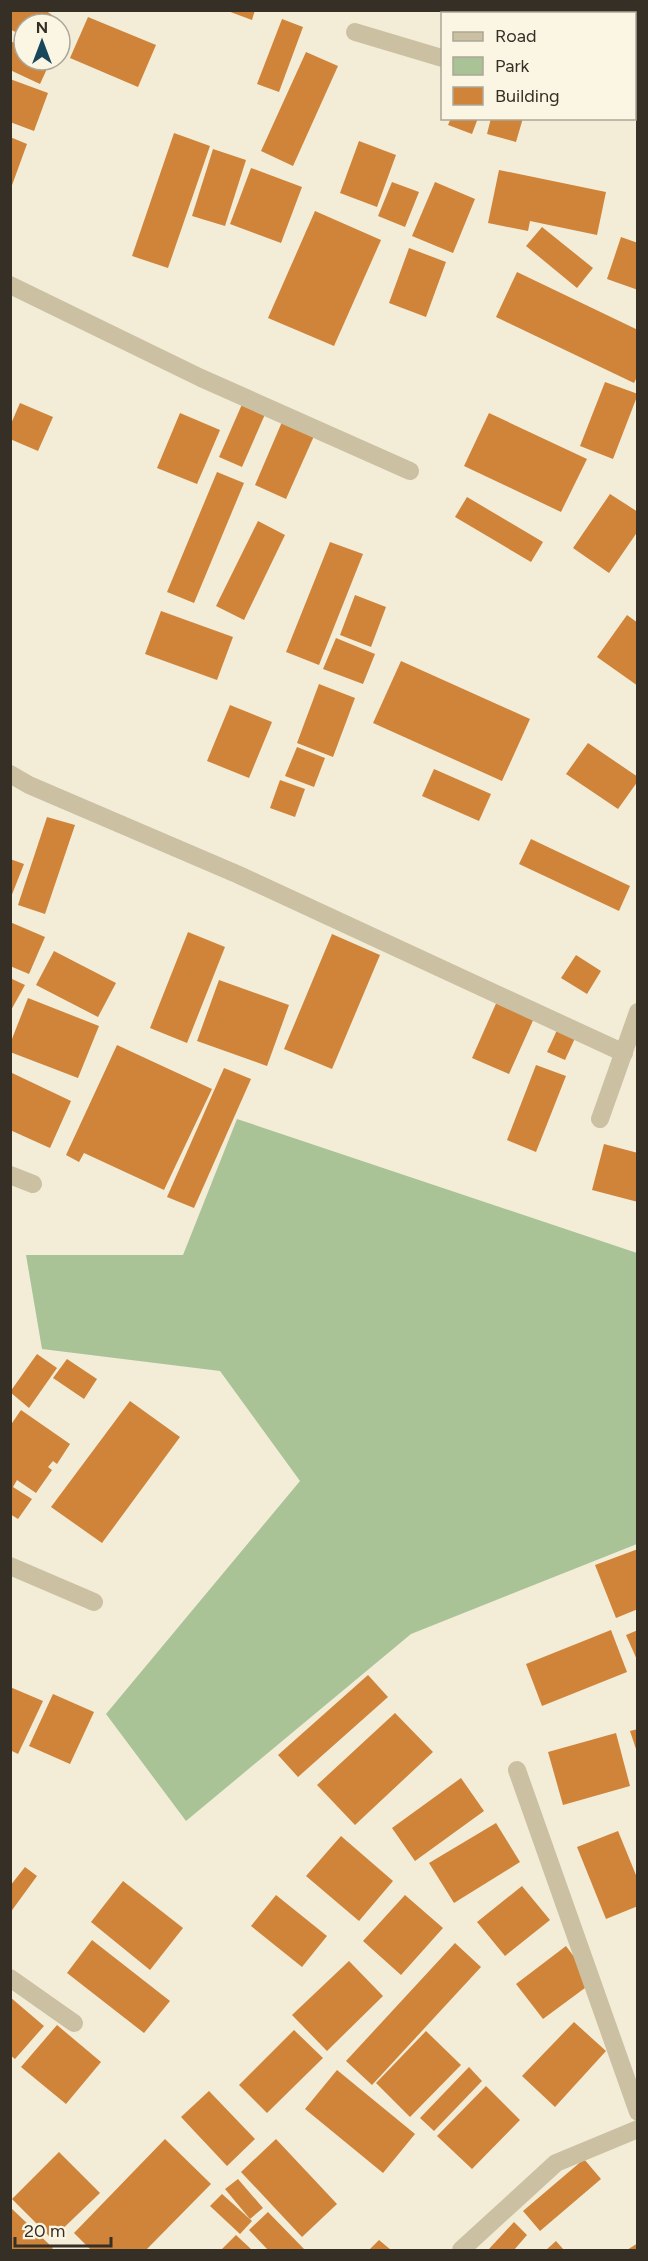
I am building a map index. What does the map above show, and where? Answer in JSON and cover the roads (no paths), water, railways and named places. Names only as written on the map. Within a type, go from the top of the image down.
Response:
[{"type":"street","points":[[355,32],[441,58]]},
{"type":"street","points":[[10,285],[201,378],[410,471]]},
{"type":"street","points":[[10,774],[29,785],[239,875],[624,1053]]},
{"type":"street","points":[[600,1119],[638,1012]]},
{"type":"street","points":[[10,1175],[33,1185]]},
{"type":"street","points":[[10,1566],[94,1602]]},
{"type":"street","points":[[517,1770],[638,2112]]},
{"type":"street","points":[[10,1978],[74,2023]]},
{"type":"street","points":[[461,2250],[556,2163],[638,2129]]}]
